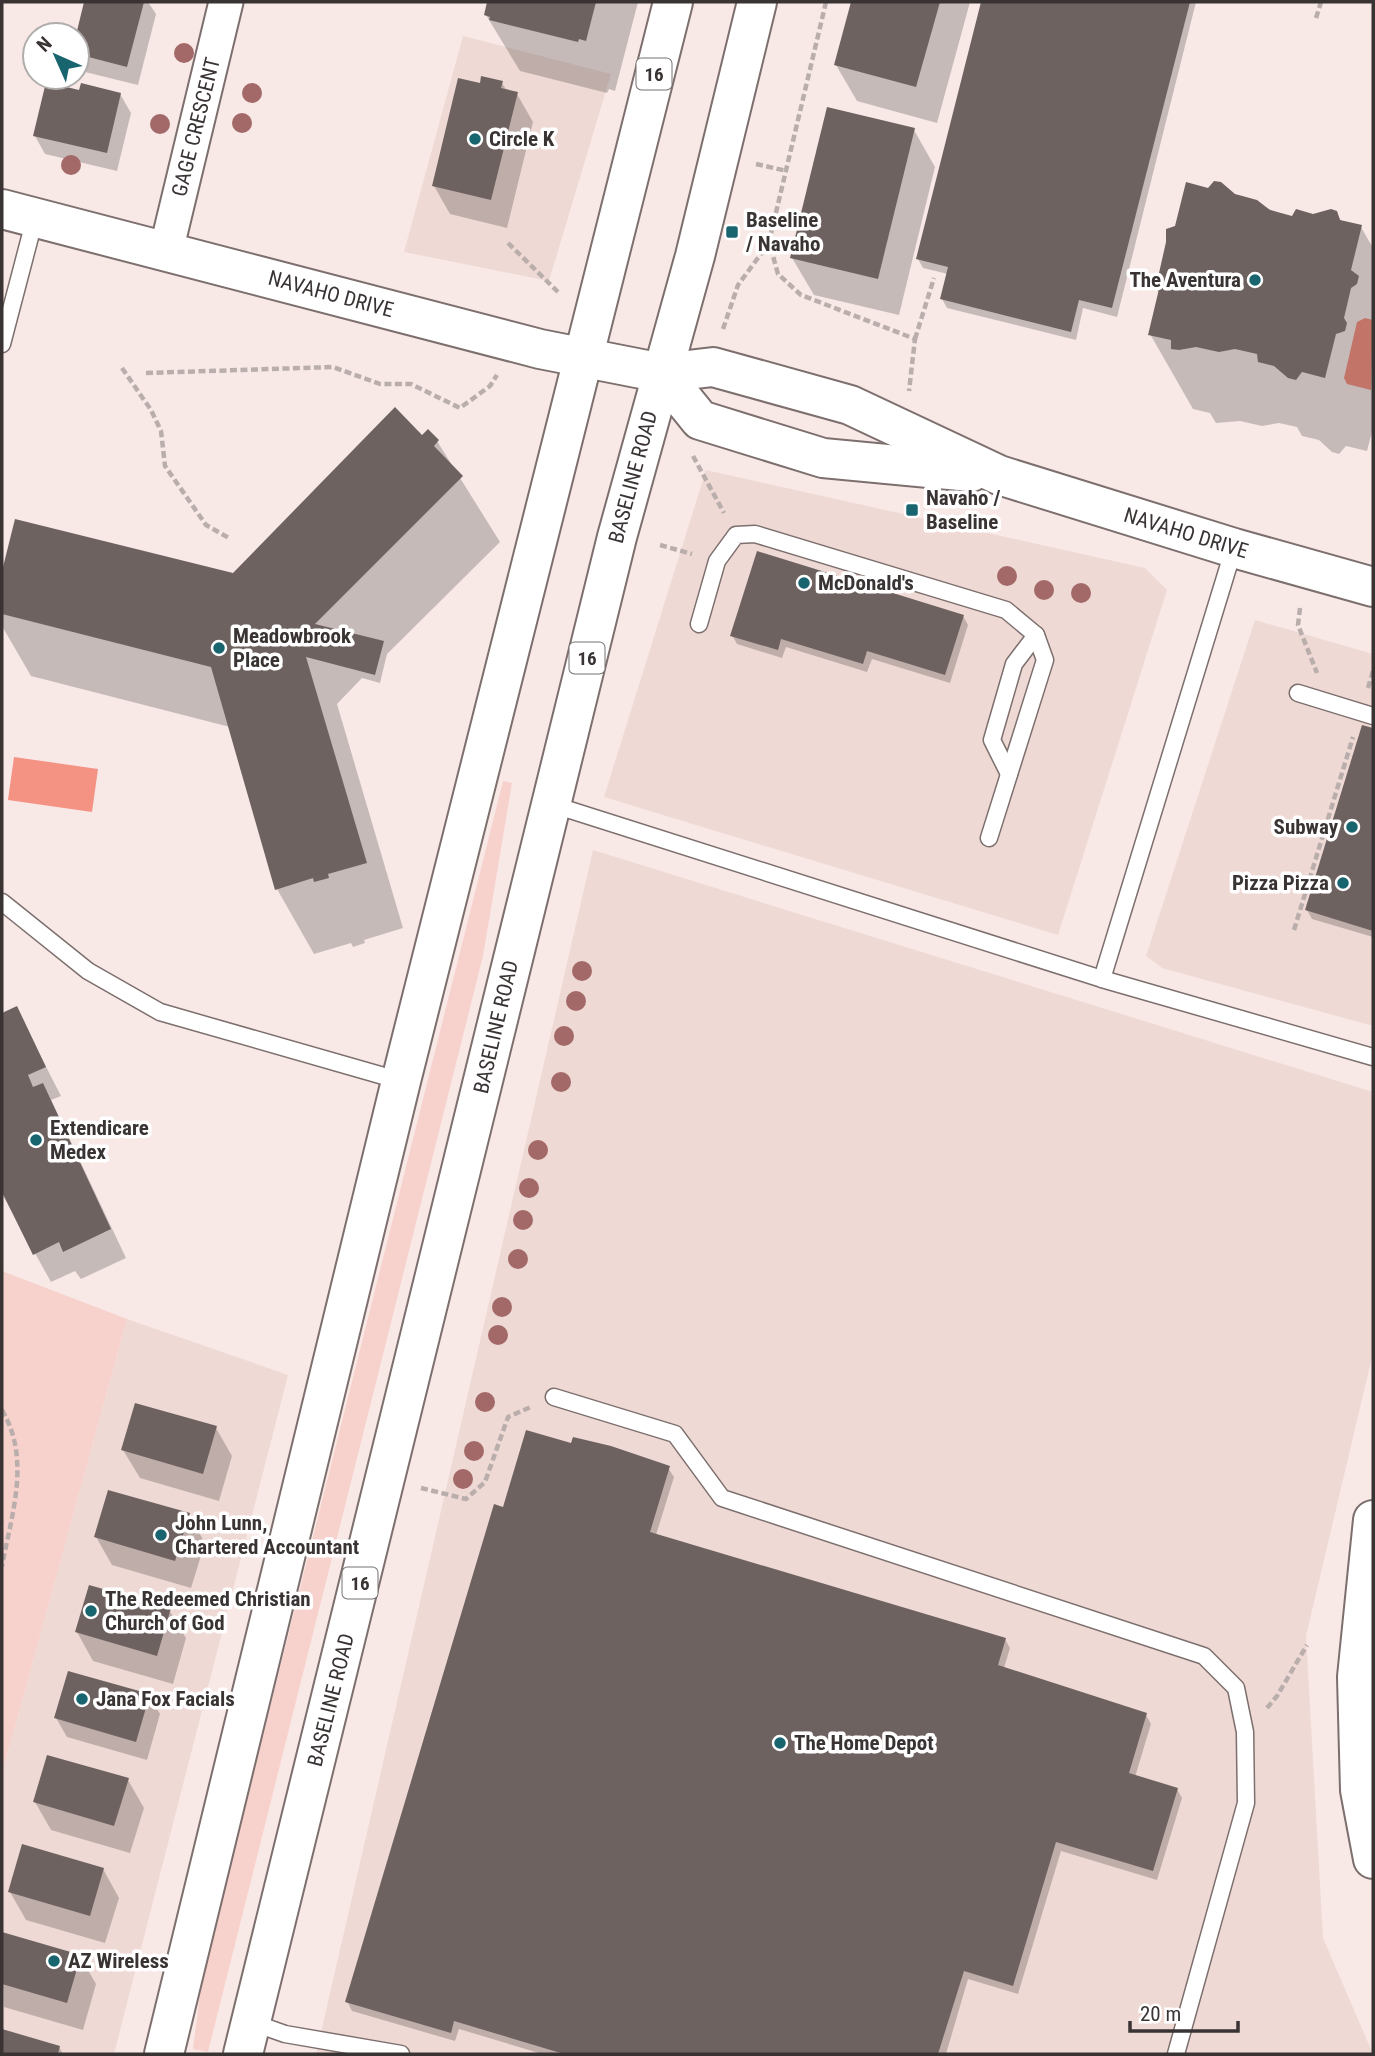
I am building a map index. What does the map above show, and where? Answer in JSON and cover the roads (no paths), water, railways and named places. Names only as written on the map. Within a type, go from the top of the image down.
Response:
[{"type":"main road","name":"16","points":[[164,2054],[401,1081],[673,2]]},
{"type":"main road","name":"BASELINE ROAD","points":[[247,2038],[617,537],[695,256],[757,2]]},
{"type":"main road","name":"NAVAHO DRIVE","points":[[18,213],[540,349],[662,373],[713,367],[850,405],[999,475],[1234,548],[1373,587]]},
{"type":"main road","name":"NAVAHO DRIVE","points":[[662,373],[700,420],[823,458],[999,475]]},
{"type":"main road","points":[[1373,1520],[1357,1677],[1360,1790],[1373,1858]]},
{"type":"street","name":"GAGE CRESCENT","points":[[166,251],[226,2]]},
{"type":"lane","points":[[2,344],[18,213]]},
{"type":"lane","points":[[699,624],[717,561],[736,535],[755,534],[1006,610],[1036,635],[1045,660],[989,838]]},
{"type":"lane","points":[[1102,979],[1234,548]]},
{"type":"lane","points":[[1009,774],[992,740],[1014,664],[1036,635]]},
{"type":"lane","points":[[1306,695],[1367,714]]},
{"type":"lane","points":[[551,804],[1102,979],[1373,1057]]},
{"type":"lane","points":[[2,902],[88,971],[160,1012],[401,1081]]},
{"type":"lane","points":[[554,1397],[675,1434],[722,1498],[1204,1656],[1236,1688],[1245,1732],[1246,1803],[1176,2054]]},
{"type":"lane","points":[[247,2038],[285,2034],[401,2054]]},
{"type":"place","name":"Circle K","points":[[475,139]]},
{"type":"place","name":"Baseline / Navaho","points":[[732,232]]},
{"type":"place","name":"The Aventura","points":[[1255,280]]},
{"type":"place","name":"Navaho / Baseline","points":[[912,510]]},
{"type":"place","name":"McDonald's","points":[[804,583]]},
{"type":"place","name":"Meadowbrook Place","points":[[219,648]]},
{"type":"place","name":"Subway","points":[[1352,827]]},
{"type":"place","name":"Pizza Pizza","points":[[1343,883]]},
{"type":"place","name":"Extendicare Medex","points":[[36,1140]]},
{"type":"place","name":"John Lunn, Chartered Accountant","points":[[161,1535]]},
{"type":"place","name":"The Redeemed Christian Church of God","points":[[91,1611]]},
{"type":"place","name":"Jana Fox Facials","points":[[82,1699]]},
{"type":"place","name":"The Home Depot","points":[[780,1743]]},
{"type":"place","name":"AZ Wireless","points":[[54,1961]]}]
